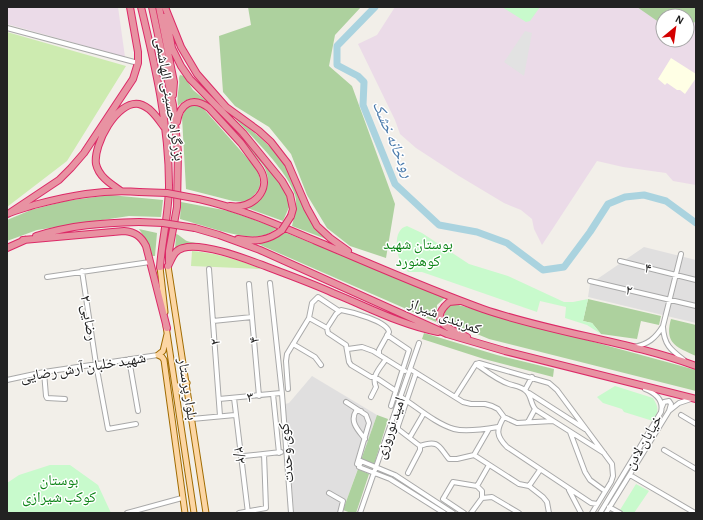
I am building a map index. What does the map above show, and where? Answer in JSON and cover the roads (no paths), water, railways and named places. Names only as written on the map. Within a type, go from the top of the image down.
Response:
[{"type":"highway","points":[[9,213],[59,180],[71,168],[84,153],[133,79],[138,63],[138,52],[130,7]]},
{"type":"highway","name":"بزرگراه حسینی الهاشمی","points":[[141,7],[157,76],[166,140],[168,210],[160,267]]},
{"type":"highway","name":"بزرگراه حسینی الهاشمی","points":[[152,7],[173,105],[178,163],[177,207],[169,251],[168,266]]},
{"type":"highway","points":[[159,7],[174,82],[173,105]]},
{"type":"highway","points":[[165,7],[170,40],[176,58],[181,66],[190,79],[243,133],[282,181],[290,196],[293,209],[292,216],[282,230],[272,237],[254,241],[240,240],[219,234]]},
{"type":"highway","points":[[165,7],[181,47],[197,74],[226,107],[259,131],[271,142],[288,164],[307,208],[317,226],[330,238],[358,258]]},
{"type":"highway","points":[[176,131],[178,115],[186,104],[197,102],[204,104],[240,144],[263,173],[263,189],[254,202],[244,206],[234,206],[214,202]]},
{"type":"highway","points":[[121,191],[103,178],[96,164],[102,136],[110,122],[123,108],[140,104],[152,111],[164,128]]},
{"type":"highway","points":[[9,213],[61,198],[121,191]]},
{"type":"highway","name":"کمربندی شیراز","points":[[121,191],[167,193],[214,202],[258,217],[467,302],[504,315],[696,366]]},
{"type":"highway","name":"کمربندی شیراز","points":[[23,240],[85,224],[139,222],[163,223],[195,228],[219,234],[288,262],[448,334],[694,398]]},
{"type":"highway","points":[[7,248],[23,240],[129,232],[137,235],[144,242],[167,330]]},
{"type":"highway","points":[[168,266],[175,253],[181,248],[194,247],[216,250],[319,287],[418,328],[448,334]]},
{"type":"highway","points":[[467,302],[449,302],[441,310],[439,318],[446,326],[486,345]]},
{"type":"main road","name":"بلوار پرستار","points":[[168,266],[206,513]]},
{"type":"main road","name":"بلوار پرستار","points":[[160,267],[167,330],[194,513]]},
{"type":"main road","name":"شهید خلبان آرش رضایی","points":[[158,355],[162,351],[167,330]]},
{"type":"main road","points":[[158,355],[164,360],[185,513]]},
{"type":"main road","points":[[175,384],[178,388],[182,389],[187,383]]},
{"type":"main road","points":[[177,398],[181,393],[189,395]]},
{"type":"main road","points":[[179,470],[189,477],[181,488]]},
{"type":"street","points":[[7,28],[138,63]]},
{"type":"street","points":[[632,348],[644,345],[652,341],[657,336],[662,326],[681,254]]},
{"type":"street","name":"۴","points":[[620,261],[676,274]]},
{"type":"street","points":[[47,277],[150,262]]},
{"type":"street","name":"۲","points":[[209,269],[220,416]]},
{"type":"street","name":"رضایی ۲","points":[[82,271],[96,364],[108,429],[136,424]]},
{"type":"street","points":[[676,274],[696,280]]},
{"type":"street","name":"۲","points":[[590,281],[696,306]]},
{"type":"street","name":"کوی وحدت","points":[[270,283],[291,513]]},
{"type":"street","name":"۴","points":[[249,284],[259,396]]},
{"type":"street","points":[[288,389],[287,354],[309,318],[312,303],[318,297],[339,311],[347,311],[380,322],[388,329],[389,332],[379,350],[379,354]]},
{"type":"street","points":[[327,328],[339,311]]},
{"type":"street","points":[[213,321],[252,317]]},
{"type":"street","points":[[309,318],[327,328],[328,333],[346,346],[351,365],[396,391]]},
{"type":"street","points":[[662,326],[663,336],[667,345],[687,363]]},
{"type":"street","points":[[387,335],[409,350],[391,406]]},
{"type":"street","name":"امید نوروزی","points":[[360,513],[419,343]]},
{"type":"street","points":[[293,344],[315,357],[320,365]]},
{"type":"street","points":[[348,350],[362,347],[373,351],[403,370],[416,372],[455,397],[467,403],[492,406],[498,409],[504,417],[517,423],[554,421]]},
{"type":"street","name":"شهید خلبان آرش رضایی","points":[[7,380],[44,372],[158,355]]},
{"type":"street","points":[[129,359],[138,411]]},
{"type":"street","points":[[371,397],[376,387],[374,377],[386,359]]},
{"type":"street","points":[[476,364],[479,363],[532,377],[549,383],[557,390],[612,464],[613,476],[592,513]]},
{"type":"street","points":[[476,364],[500,380],[522,387],[588,431]]},
{"type":"street","points":[[455,397],[476,364]]},
{"type":"street","points":[[44,372],[47,398],[65,399]]},
{"type":"street","points":[[416,372],[398,429],[420,446]]},
{"type":"street","points":[[532,377],[527,391],[532,406],[606,455]]},
{"type":"street","name":"خیابان لادن","points":[[600,513],[660,415],[662,408],[660,400],[655,393],[630,382]]},
{"type":"street","name":"کوی وحدت","points":[[273,394],[279,453]]},
{"type":"street","name":"۳","points":[[219,399],[281,394]]},
{"type":"street","points":[[401,397],[424,413],[453,429],[489,429],[498,427]]},
{"type":"street","name":"۲/۲","points":[[234,398],[248,512]]},
{"type":"street","name":"خیابان لادن","points":[[606,513],[669,411],[678,403],[694,398]]},
{"type":"street","points":[[662,408],[664,402],[668,401],[671,404],[669,411]]},
{"type":"street","points":[[346,402],[362,411],[368,418],[369,423],[357,464],[359,467],[383,476],[400,485],[444,513]]},
{"type":"street","points":[[528,422],[535,409]]},
{"type":"street","points":[[362,411],[356,411],[353,416],[353,420],[365,439]]},
{"type":"street","points":[[410,437],[424,413]]},
{"type":"street","points":[[192,419],[235,415]]},
{"type":"street","points":[[681,415],[696,424]]},
{"type":"street","points":[[504,417],[498,427],[499,435],[506,448],[591,503],[597,504]]},
{"type":"street","points":[[420,446],[427,443],[436,444],[441,447],[450,459],[474,455],[489,429]]},
{"type":"street","points":[[570,432],[585,472],[590,480],[605,491]]},
{"type":"street","points":[[408,473],[420,450],[420,446]]},
{"type":"street","points":[[664,450],[695,468],[696,462]]},
{"type":"street","points":[[244,456],[286,452]]},
{"type":"street","points":[[239,513],[266,508],[264,454]]},
{"type":"street","points":[[474,455],[519,484],[529,486],[547,502],[549,513]]},
{"type":"street","points":[[359,465],[361,462],[395,475],[453,513]]},
{"type":"street","points":[[477,486],[489,465]]},
{"type":"street","points":[[529,486],[540,470]]},
{"type":"street","points":[[630,475],[695,513]]},
{"type":"street","points":[[464,513],[443,499],[454,482],[477,486],[482,491],[519,513]]},
{"type":"street","points":[[568,488],[581,513]]},
{"type":"street","points":[[472,513],[482,498],[482,491]]},
{"type":"street","points":[[329,493],[343,501],[341,513]]},
{"type":"street","points":[[482,498],[492,497]]},
{"type":"street","points":[[127,513],[182,498]]},
{"type":"street","points":[[432,506],[435,501]]},
{"type":"street","points":[[609,507],[620,513]]},
{"type":"waterway","name":"رودخانه خشک","points":[[375,7],[337,46],[337,65],[358,76],[364,82],[363,105],[395,184],[439,225],[477,232],[507,243],[543,270],[564,267],[590,232],[608,204],[625,197],[644,195],[666,201],[696,223]]},
{"type":"park label","name":"بوستان شهید کوهنورد","points":[[418,252]]},
{"type":"park label","name":"بوستان کوکب شیرازی","points":[[59,488]]}]
